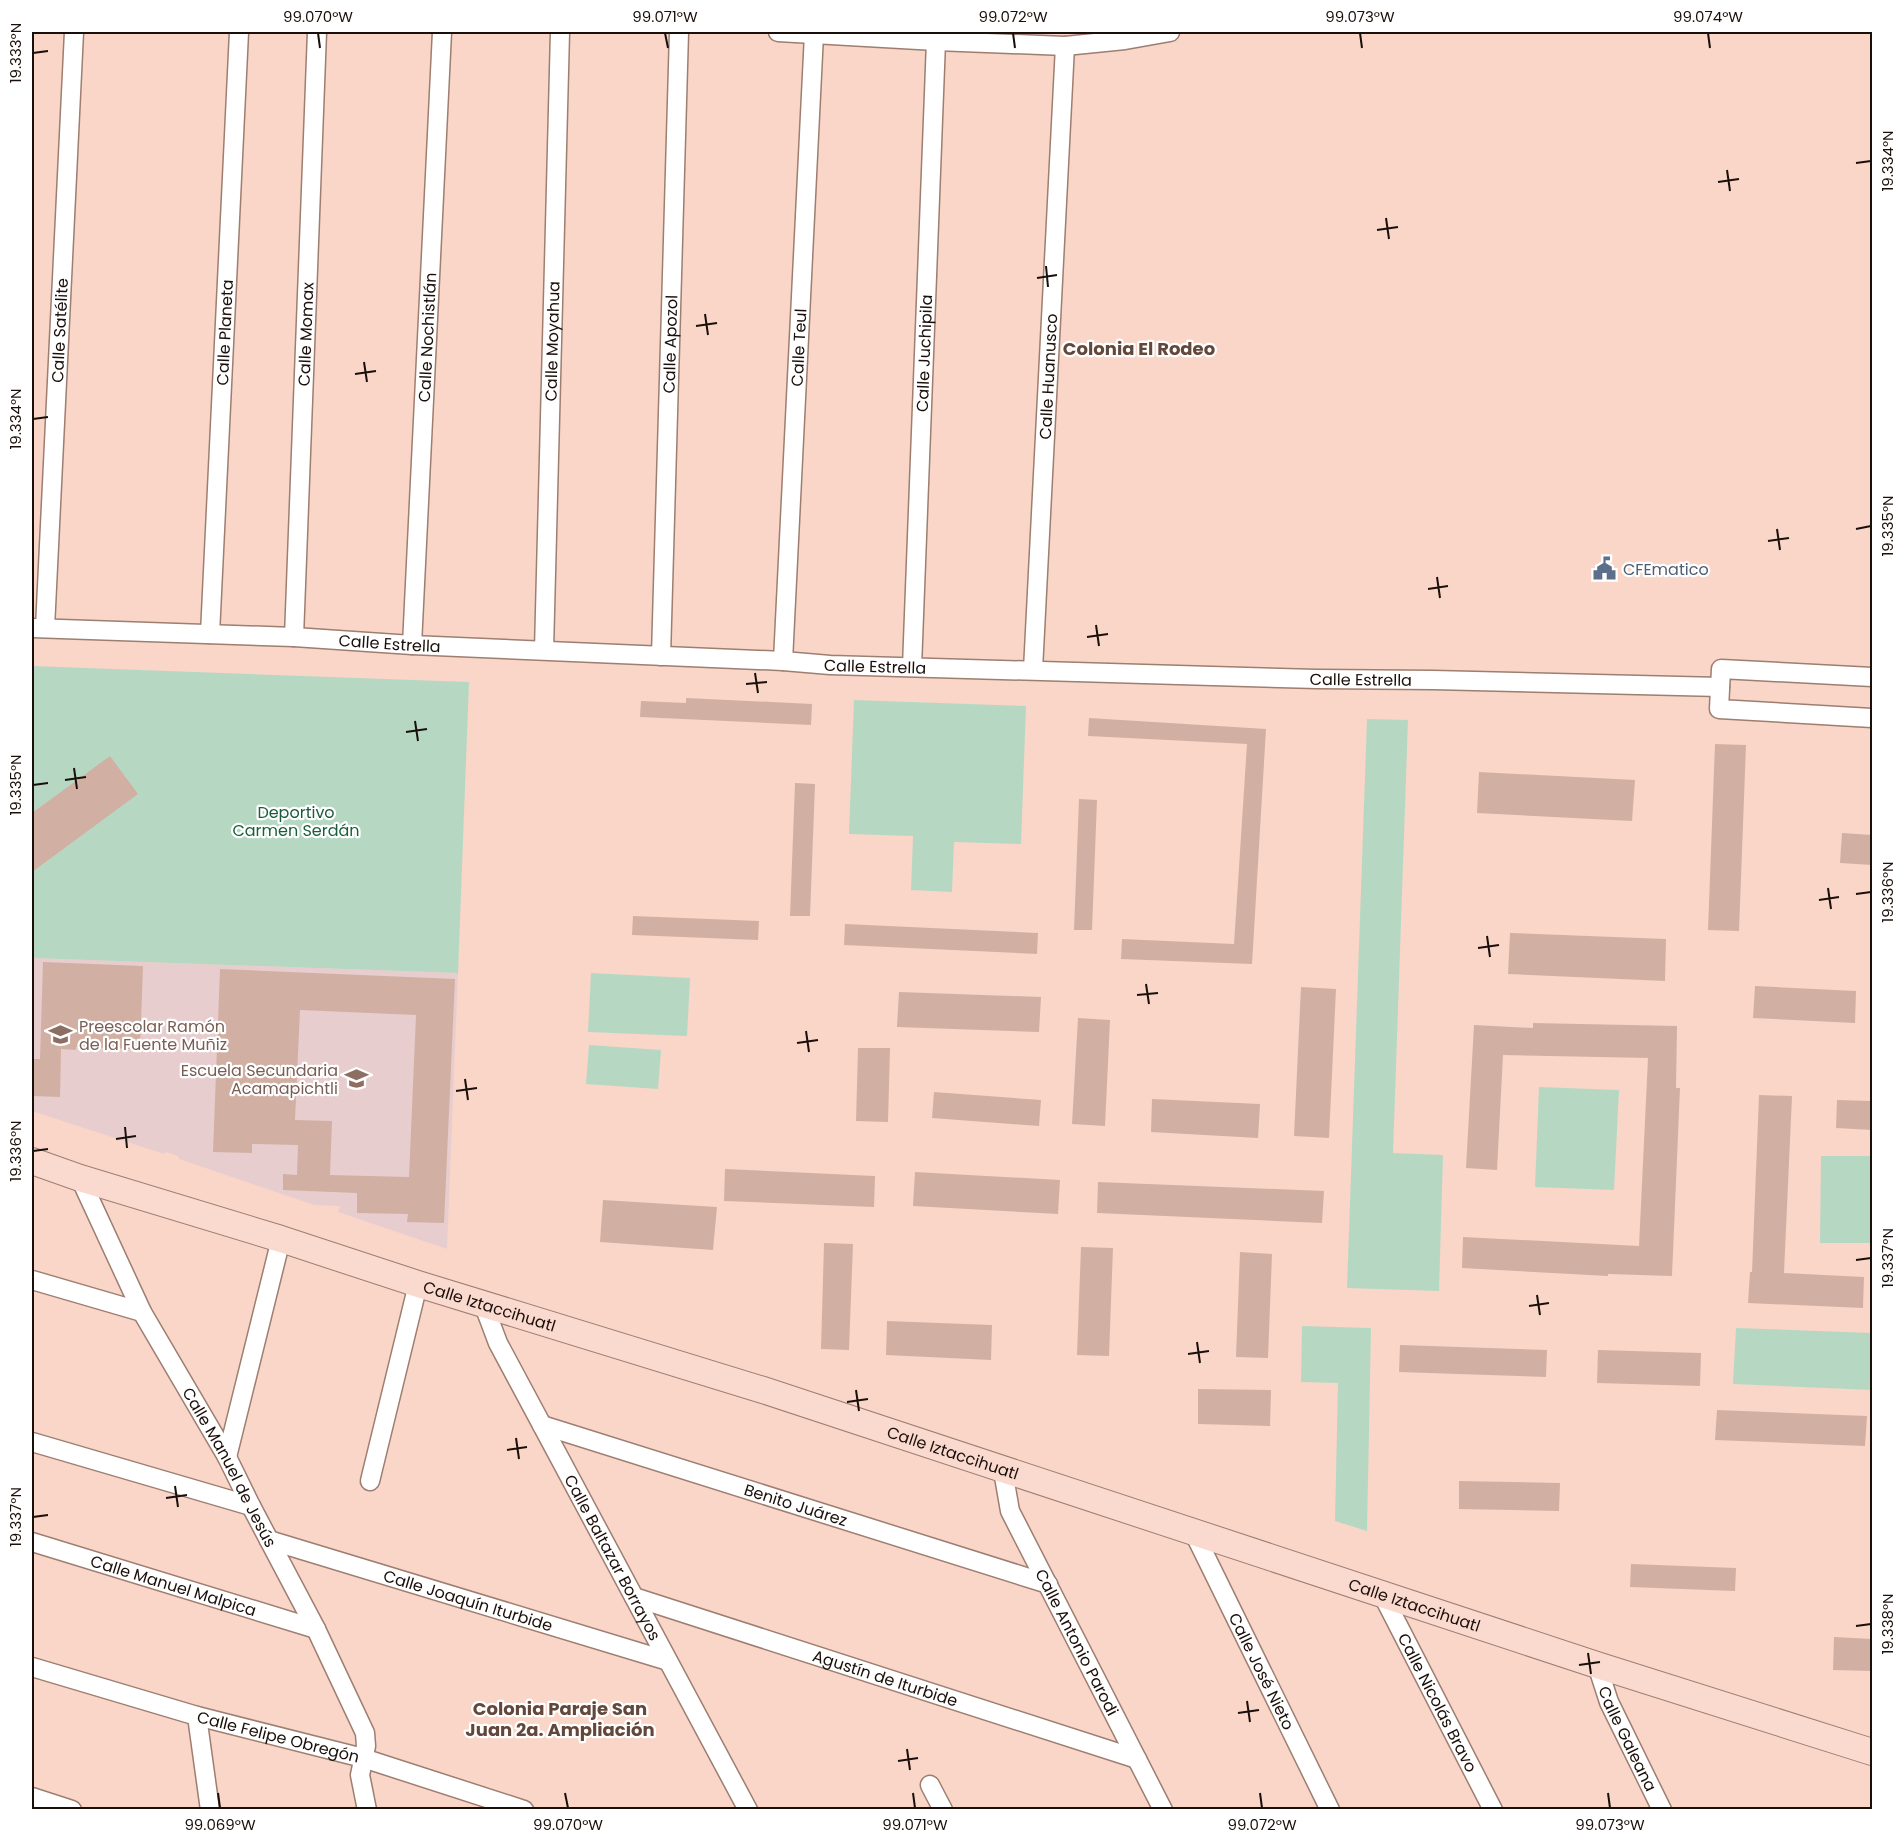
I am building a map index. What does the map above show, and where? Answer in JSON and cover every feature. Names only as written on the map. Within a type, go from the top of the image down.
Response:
[{"type":"street","name":"Calle Satélite","points":[[38,628],[74,32]]},
{"type":"street","name":"Calle Planeta","points":[[210,634],[239,32]]},
{"type":"street","name":"Calle Momax","points":[[294,637],[317,32]]},
{"type":"street","name":"Calle Nochistlán","points":[[412,645],[442,32]]},
{"type":"street","name":"Calle Moyahua","points":[[544,650],[560,32]]},
{"type":"street","name":"Calle Apozol","points":[[661,656],[679,32]]},
{"type":"street","points":[[778,32],[1065,46],[1125,40],[1170,32]]},
{"type":"street","name":"Calle Teul","points":[[783,661],[814,34]]},
{"type":"street","name":"Calle Juchipila","points":[[912,667],[936,41]]},
{"type":"street","name":"Calle Huanusco","points":[[1033,670],[1065,46]]},
{"type":"street","name":"Calle Estrella","points":[[38,628],[294,637],[412,645],[830,665],[1317,679],[1720,687]]},
{"type":"street","points":[[1872,677],[1721,669],[1719,709],[1872,718]]},
{"type":"street","name":"Calle Iztaccihuatl","points":[[32,1161],[418,1284],[763,1390],[1596,1665],[1872,1752]]},
{"type":"street","name":"Calle Manuel de Jesús","points":[[80,1178],[142,1312],[227,1457],[316,1629],[365,1733],[366,1746],[360,1775],[367,1809]]},
{"type":"street","points":[[227,1457],[281,1239]]},
{"type":"street","points":[[32,1280],[142,1312]]},
{"type":"street","points":[[369,1481],[418,1284]]},
{"type":"street","name":"Calle Baltazar Borrayos","points":[[483,1303],[498,1343],[748,1809]]},
{"type":"street","name":"Benito Juárez","points":[[542,1425],[1048,1584]]},
{"type":"street","points":[[32,1442],[251,1506]]},
{"type":"street","name":"Calle Antonio Parodi","points":[[1003,1471],[1010,1511],[1163,1809]]},
{"type":"street","name":"Calle José Nieto","points":[[1194,1533],[1330,1809]]},
{"type":"street","name":"Calle Joaquín Iturbide","points":[[269,1540],[668,1661]]},
{"type":"street","name":"Calle Manuel Malpica","points":[[32,1542],[316,1629]]},
{"type":"street","name":"Calle Nicolás Bravo","points":[[1382,1594],[1493,1809]]},
{"type":"street","name":"Agustín de Iturbide","points":[[634,1597],[1137,1758]]},
{"type":"street","name":"Calle Galeana","points":[[1596,1665],[1609,1702],[1662,1809]]},
{"type":"street","name":"Calle Felipe Obregón","points":[[32,1667],[197,1716],[363,1758],[525,1809]]},
{"type":"street","points":[[197,1716],[210,1809]]},
{"type":"street","points":[[930,1785],[943,1809]]},
{"type":"street","points":[[32,1797],[72,1809]]},
{"type":"shaded area","points":[[32,958],[458,973],[447,1249],[338,1212],[340,1206],[314,1205],[179,1159],[178,1156],[166,1152],[164,1154],[32,1111]]},
{"type":"green space","name":"Deportivo Carmen Serdán","points":[[32,666],[469,682],[458,973],[32,958]]},
{"type":"green space","points":[[854,700],[1026,706],[1021,844],[954,842],[952,892],[911,890],[913,836],[849,834]]},
{"type":"green space","points":[[1367,719],[1408,720],[1393,1153],[1443,1155],[1439,1291],[1347,1288]]},
{"type":"green space","points":[[591,973],[690,978],[687,1036],[588,1032]]},
{"type":"green space","points":[[589,1045],[661,1050],[658,1089],[586,1084]]},
{"type":"green space","points":[[1539,1087],[1619,1090],[1614,1190],[1535,1187]]},
{"type":"green space","points":[[1821,1156],[1872,1156],[1872,1243],[1820,1243]]},
{"type":"green space","points":[[1302,1326],[1371,1328],[1367,1531],[1335,1521],[1338,1383],[1301,1382]]},
{"type":"green space","points":[[1736,1328],[1872,1333],[1872,1390],[1733,1384]]},
{"type":"building","points":[[686,698],[812,704],[811,725],[640,717],[641,701],[686,703]]},
{"type":"building","points":[[1089,718],[1266,729],[1252,964],[1121,959],[1122,939],[1234,944],[1247,744],[1088,736]]},
{"type":"building","points":[[1715,744],[1746,745],[1739,931],[1708,930]]},
{"type":"building","points":[[110,756],[138,794],[32,872],[32,813]]},
{"type":"building","points":[[1479,772],[1635,780],[1632,821],[1477,813]]},
{"type":"building","points":[[795,783],[815,784],[810,916],[790,916]]},
{"type":"building","points":[[1079,799],[1097,800],[1092,930],[1074,930]]},
{"type":"building","points":[[1842,833],[1872,835],[1872,865],[1840,863]]},
{"type":"building","points":[[633,916],[759,921],[758,940],[632,935]]},
{"type":"building","points":[[845,924],[1038,933],[1037,954],[844,945]]},
{"type":"building","points":[[1510,933],[1666,939],[1665,981],[1508,974]]},
{"type":"building","points":[[43,962],[143,966],[140,1049],[76,1047],[76,1050],[61,1049],[60,1097],[32,1096],[32,1059],[40,1059]]},
{"type":"building","points":[[220,969],[455,979],[444,1223],[407,1222],[408,1214],[357,1213],[357,1193],[283,1190],[283,1174],[297,1175],[298,1145],[252,1144],[252,1153],[213,1152]],"holes":[[[300,1010],[416,1015],[409,1177],[330,1175],[332,1121],[295,1120]]]},
{"type":"building","points":[[1755,986],[1856,991],[1855,1023],[1753,1018]]},
{"type":"building","points":[[1301,987],[1336,989],[1329,1138],[1294,1136]]},
{"type":"building","points":[[899,992],[1041,997],[1039,1032],[897,1027]]},
{"type":"building","points":[[1078,1018],[1110,1020],[1105,1126],[1072,1124]]},
{"type":"building","points":[[1533,1023],[1677,1026],[1676,1088],[1680,1088],[1672,1276],[1608,1274],[1608,1276],[1462,1268],[1463,1237],[1639,1246],[1648,1058],[1503,1055],[1497,1170],[1466,1168],[1474,1025],[1533,1028]]},
{"type":"building","points":[[858,1048],[890,1048],[888,1122],[856,1121]]},
{"type":"building","points":[[934,1092],[1041,1100],[1039,1126],[932,1118]]},
{"type":"building","points":[[1759,1095],[1792,1096],[1784,1273],[1864,1277],[1863,1308],[1748,1303],[1750,1272],[1752,1272]]},
{"type":"building","points":[[1152,1099],[1260,1104],[1258,1138],[1151,1132]]},
{"type":"building","points":[[1837,1100],[1872,1101],[1872,1130],[1836,1128]]},
{"type":"building","points":[[725,1169],[875,1176],[874,1207],[724,1201]]},
{"type":"building","points":[[915,1172],[1060,1180],[1058,1214],[913,1206]]},
{"type":"building","points":[[1098,1182],[1324,1191],[1322,1223],[1097,1213]]},
{"type":"building","points":[[603,1200],[717,1207],[713,1250],[600,1242]]},
{"type":"building","points":[[824,1243],[853,1244],[849,1350],[821,1349]]},
{"type":"building","points":[[1081,1247],[1113,1248],[1109,1356],[1077,1355]]},
{"type":"building","points":[[1240,1252],[1272,1254],[1268,1358],[1236,1357]]},
{"type":"building","points":[[887,1321],[992,1325],[991,1360],[886,1355]]},
{"type":"building","points":[[1400,1345],[1547,1350],[1546,1377],[1399,1372]]},
{"type":"building","points":[[1598,1350],[1701,1353],[1700,1386],[1597,1383]]},
{"type":"building","points":[[1198,1389],[1271,1390],[1270,1426],[1198,1424]]},
{"type":"building","points":[[1717,1410],[1867,1416],[1865,1446],[1715,1440]]},
{"type":"building","points":[[1459,1481],[1560,1483],[1559,1511],[1459,1509]]},
{"type":"building","points":[[1631,1564],[1736,1568],[1735,1591],[1630,1587]]},
{"type":"building","points":[[1834,1637],[1872,1639],[1872,1671],[1833,1670]]},
{"type":"place","name":"CFEmatico","points":[[1605,569]]},
{"type":"place","name":"Preescolar Ramón de la Fuente Muñiz","points":[[61,1035]]},
{"type":"place","name":"Escuela Secundaria Acamapichtli","points":[[356,1079]]},
{"type":"district","name":"Colonia El Rodeo","points":[[1139,348]]},
{"type":"district","name":"Colonia Paraje San Juan 2a. Ampliación","points":[[560,1718]]}]
